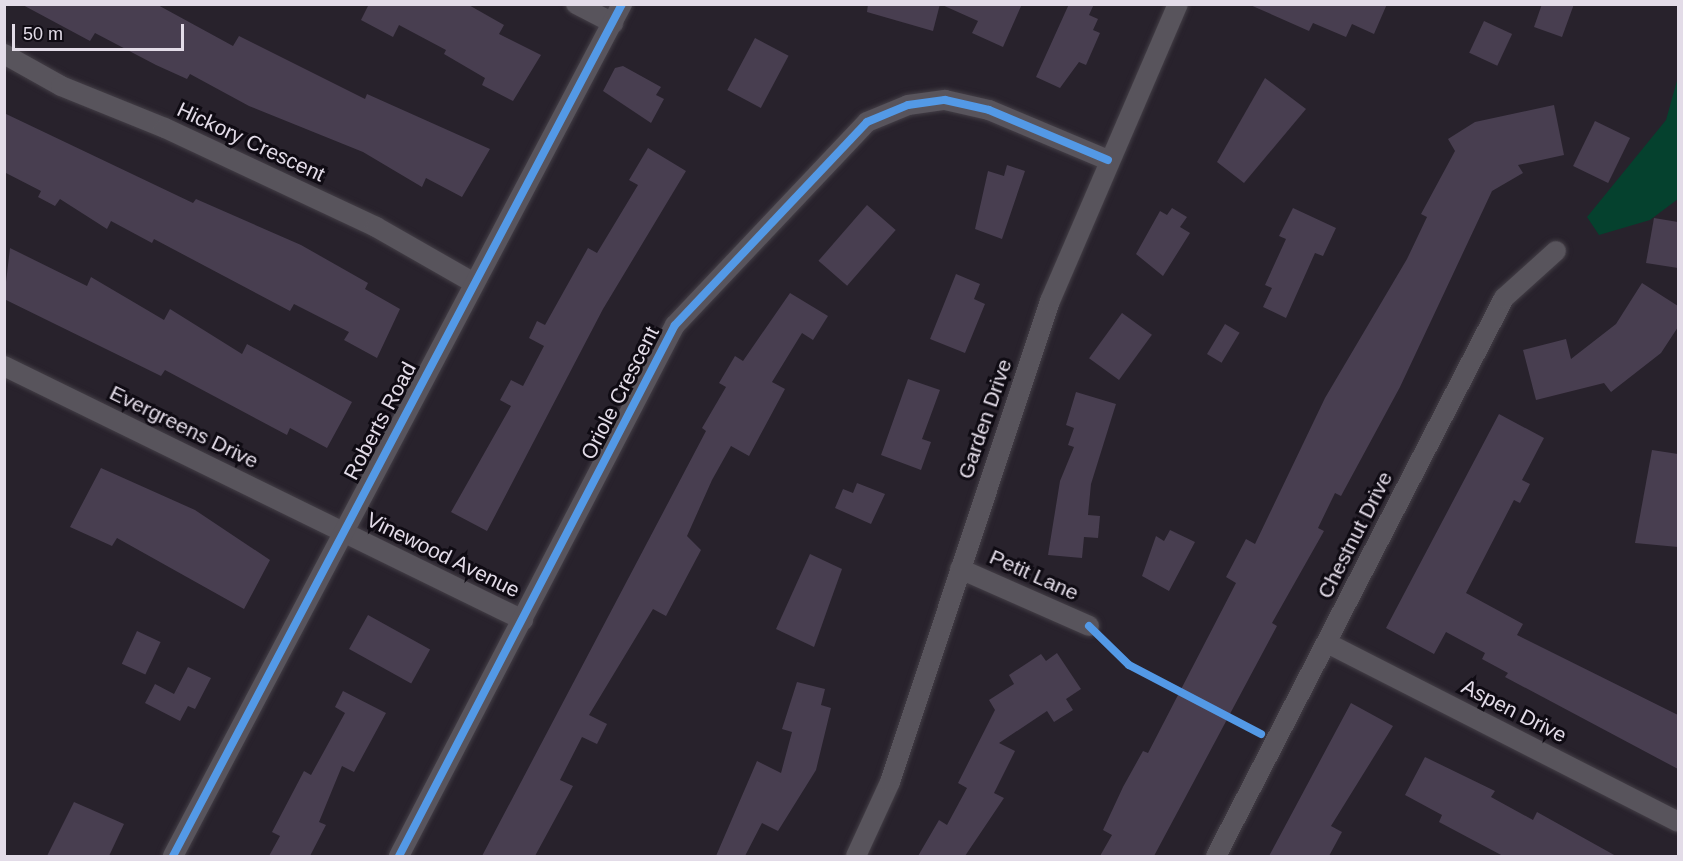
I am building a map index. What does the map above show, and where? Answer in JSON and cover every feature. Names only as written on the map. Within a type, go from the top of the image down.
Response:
[{"type":"street","points":[[576,4],[613,23]]},
{"type":"street","name":"Roberts Road","points":[[173,856],[622,4]]},
{"type":"street","name":"Garden Drive","points":[[856,856],[890,782],[1050,301],[1108,160],[1178,4]]},
{"type":"street","name":"Hickory Crescent","points":[[4,54],[61,86],[165,128],[376,227],[474,282]]},
{"type":"street","name":"Oriole Crescent","points":[[399,856],[675,325],[867,122],[908,105],[945,100],[989,110],[1108,160]]},
{"type":"street","name":"Chestnut Drive","points":[[1216,856],[1504,298],[1556,251]]},
{"type":"street","name":"Evergreens Drive","points":[[4,366],[342,532]]},
{"type":"street","name":"Vinewood Avenue","points":[[342,532],[523,620]]},
{"type":"street","name":"Petit Lane","points":[[960,569],[1089,626]]},
{"type":"street","name":"Aspen Drive","points":[[1327,643],[1678,822]]},
{"type":"green space","points":[[1678,77],[1678,199],[1650,220],[1599,235],[1587,217],[1666,120]]},
{"type":"building","points":[[21,4],[156,4],[233,46],[239,36],[365,99],[367,94],[490,149],[462,197],[426,178],[422,187],[363,152],[249,106],[190,74],[187,79],[95,33],[90,41]]},
{"type":"building","points":[[369,4],[467,4],[504,25],[499,34],[541,55],[513,101],[482,85],[485,78],[444,54],[446,50],[399,25],[393,37],[361,20]]},
{"type":"building","points":[[868,4],[940,4],[933,31],[867,12]]},
{"type":"building","points":[[940,4],[1022,4],[1003,47],[972,33],[978,21]]},
{"type":"building","points":[[1069,4],[1094,4],[1089,15],[1098,19],[1093,30],[1100,33],[1086,65],[1079,62],[1060,88],[1036,77]]},
{"type":"building","points":[[1248,4],[1387,4],[1374,34],[1352,24],[1346,37],[1313,23],[1309,31]]},
{"type":"building","points":[[1542,4],[1574,4],[1562,37],[1534,27]]},
{"type":"building","points":[[1484,21],[1512,34],[1497,66],[1469,53]]},
{"type":"building","points":[[755,38],[789,56],[761,108],[727,90]]},
{"type":"building","points":[[623,66],[661,87],[656,95],[664,99],[651,123],[603,91],[615,68]]},
{"type":"building","points":[[1265,78],[1306,109],[1244,183],[1217,162]]},
{"type":"building","points":[[1554,105],[1564,155],[1518,165],[1523,173],[1492,191],[1400,387],[1341,496],[1335,493],[1318,528],[1324,531],[1272,623],[1277,626],[1154,856],[1100,856],[1112,835],[1103,830],[1123,787],[1143,751],[1148,753],[1236,583],[1226,577],[1246,539],[1255,544],[1325,398],[1407,259],[1427,217],[1421,214],[1455,151],[1448,139],[1475,122]]},
{"type":"building","points":[[4,113],[193,203],[196,199],[301,245],[368,283],[365,289],[400,309],[377,358],[344,340],[349,332],[294,304],[290,311],[154,239],[152,243],[111,221],[107,229],[60,199],[55,206],[38,197],[41,191],[4,172]]},
{"type":"building","points":[[1595,121],[1630,138],[1608,183],[1573,166]]},
{"type":"building","points":[[648,148],[686,171],[603,309],[487,531],[451,512],[511,406],[500,400],[511,380],[523,386],[544,346],[529,338],[537,321],[545,325],[588,248],[597,253],[638,185],[629,180]]},
{"type":"building","points":[[1007,165],[1025,171],[1002,239],[975,229],[988,171],[1004,176]]},
{"type":"building","points":[[867,205],[896,230],[847,286],[818,261]]},
{"type":"building","points":[[1172,208],[1187,217],[1180,227],[1190,233],[1163,276],[1136,254],[1160,211],[1167,215]]},
{"type":"building","points":[[1293,208],[1336,228],[1323,256],[1315,253],[1286,318],[1263,307],[1272,288],[1265,285],[1286,239],[1279,236]]},
{"type":"building","points":[[1654,218],[1678,222],[1678,268],[1646,263]]},
{"type":"building","points":[[10,248],[87,286],[91,277],[164,320],[170,309],[242,354],[247,344],[352,402],[327,448],[290,428],[287,435],[165,370],[161,376],[4,299]]},
{"type":"building","points":[[956,274],[980,284],[974,299],[985,304],[965,353],[930,339]]},
{"type":"building","points":[[1642,283],[1678,306],[1678,327],[1661,353],[1611,392],[1604,383],[1536,400],[1523,350],[1566,339],[1571,359],[1616,324]]},
{"type":"building","points":[[790,293],[828,316],[813,340],[802,333],[772,382],[785,389],[749,456],[731,446],[712,480],[687,536],[701,550],[666,616],[653,609],[589,715],[607,724],[597,744],[582,737],[560,780],[573,786],[535,856],[482,856],[706,431],[702,428],[726,387],[719,383],[735,356],[743,361]]},
{"type":"building","points":[[1122,313],[1152,335],[1119,380],[1089,358]]},
{"type":"building","points":[[1225,324],[1240,333],[1222,363],[1207,354]]},
{"type":"building","points":[[908,379],[940,390],[922,439],[931,442],[921,470],[881,455]]},
{"type":"building","points":[[1076,392],[1116,404],[1091,484],[1088,515],[1100,516],[1098,538],[1084,537],[1082,558],[1048,555],[1060,481],[1074,447],[1068,445],[1074,428],[1066,425]]},
{"type":"building","points":[[1499,414],[1544,438],[1522,480],[1530,484],[1520,503],[1514,500],[1466,593],[1523,624],[1517,635],[1678,715],[1678,769],[1505,677],[1508,673],[1482,659],[1485,653],[1446,632],[1434,654],[1386,628]]},
{"type":"building","points":[[1652,450],[1678,454],[1678,547],[1635,543]]},
{"type":"building","points":[[101,468],[195,510],[270,560],[244,609],[117,538],[112,546],[70,527]]},
{"type":"building","points":[[857,483],[885,494],[871,524],[835,508],[843,489],[853,493]]},
{"type":"building","points":[[1170,530],[1195,542],[1169,591],[1142,576],[1156,536],[1164,541]]},
{"type":"building","points":[[810,554],[842,569],[814,647],[776,629]]},
{"type":"building","points":[[368,615],[430,649],[411,684],[349,649]]},
{"type":"building","points":[[137,631],[161,642],[145,675],[122,664]]},
{"type":"building","points":[[1057,653],[1081,689],[1066,699],[1073,710],[1054,722],[1047,711],[999,743],[1015,751],[994,793],[1004,798],[965,856],[918,856],[939,820],[947,825],[967,788],[958,783],[995,710],[989,700],[1014,684],[1009,675],[1041,654],[1046,661]]},
{"type":"building","points":[[188,667],[211,678],[195,709],[188,706],[180,721],[145,703],[155,684],[174,694]]},
{"type":"building","points":[[797,682],[825,689],[821,705],[831,708],[816,770],[778,831],[762,823],[745,856],[716,856],[757,761],[781,773],[792,732],[782,729]]},
{"type":"building","points":[[343,691],[386,713],[354,772],[342,766],[319,822],[326,825],[310,856],[269,856],[280,836],[272,832],[304,771],[311,775],[345,713],[335,707]]},
{"type":"building","points":[[1351,703],[1393,726],[1331,826],[1342,832],[1329,856],[1269,856]]},
{"type":"building","points":[[1425,757],[1495,791],[1491,797],[1533,820],[1537,812],[1616,856],[1503,856],[1439,822],[1442,815],[1405,795]]},
{"type":"building","points":[[74,802],[124,824],[109,856],[47,856]]},
{"type":"cycle path","points":[[173,856],[622,4]]},
{"type":"cycle path","points":[[399,856],[675,325],[867,122],[908,105],[945,100],[989,110],[1108,160]]},
{"type":"cycle path","points":[[1089,626],[1129,665],[1261,734]]}]
